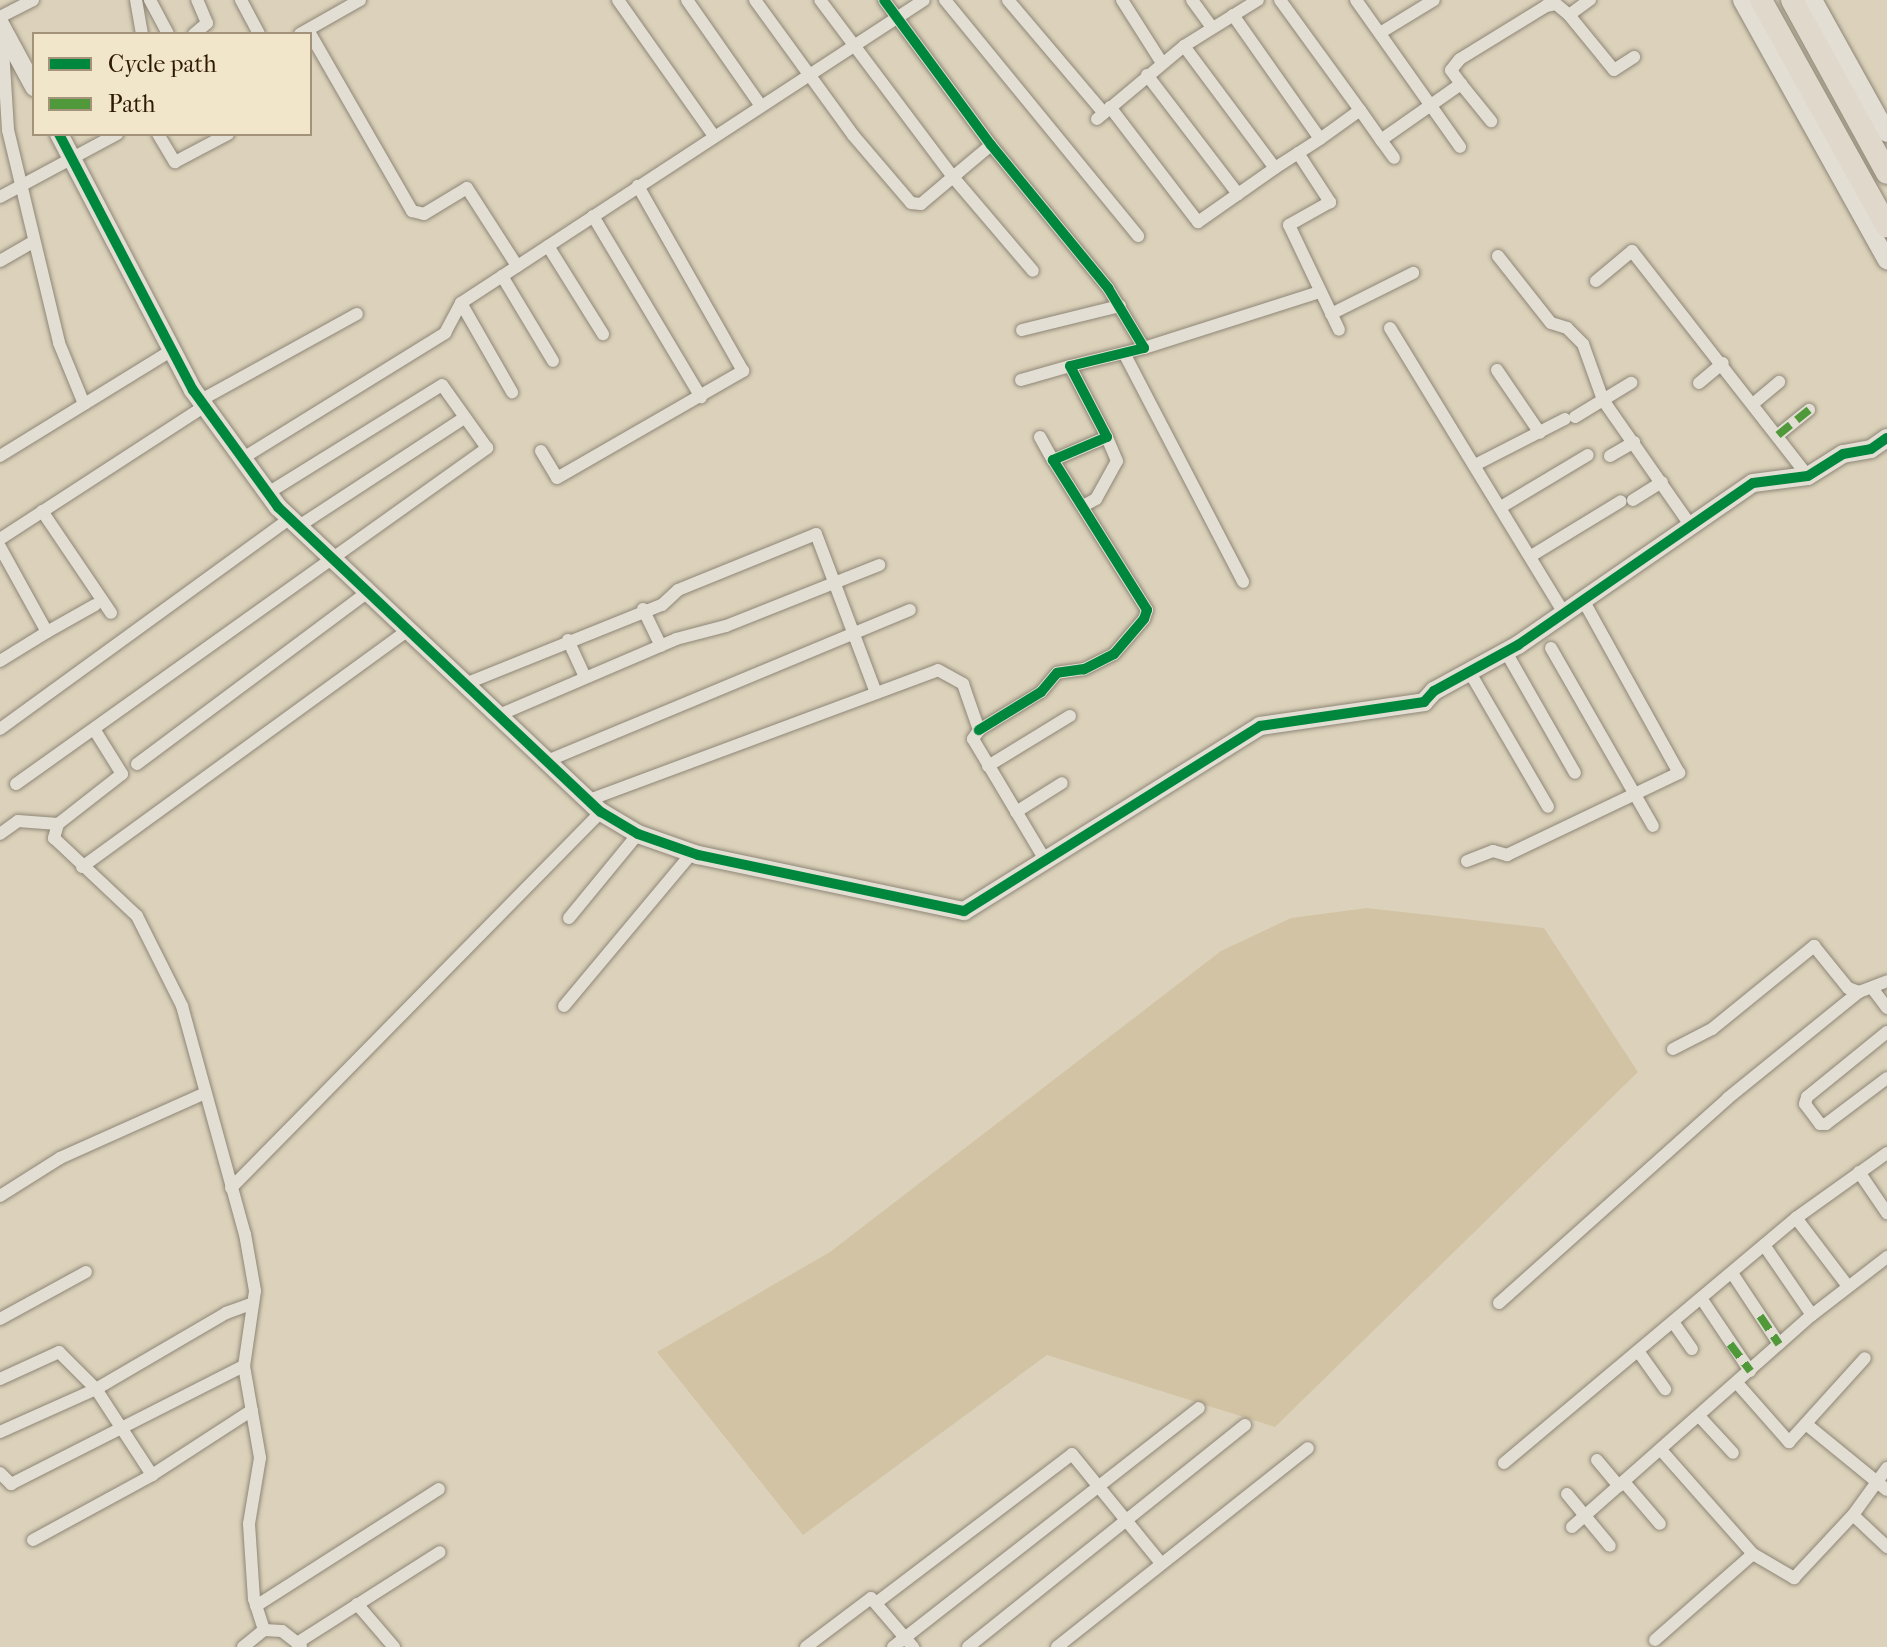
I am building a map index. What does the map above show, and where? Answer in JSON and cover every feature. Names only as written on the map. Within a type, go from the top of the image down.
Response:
[{"type":"highway","points":[[1761,0],[1887,226]]},
{"type":"highway","points":[[1792,0],[1887,173]]},
{"type":"street","points":[[33,0],[1,32],[8,130],[59,343],[84,404]]},
{"type":"street","points":[[136,0],[142,32]]},
{"type":"street","points":[[150,0],[167,32]]},
{"type":"street","points":[[196,32],[207,23],[197,0]]},
{"type":"street","points":[[241,0],[258,32]]},
{"type":"street","points":[[304,32],[360,0]]},
{"type":"street","points":[[618,0],[714,136]]},
{"type":"street","points":[[687,0],[761,106]]},
{"type":"street","points":[[755,0],[808,76],[911,203],[921,204],[991,145]]},
{"type":"street","points":[[820,0],[953,177],[1033,271]]},
{"type":"street","points":[[884,0],[991,145],[1120,306],[1144,348]]},
{"type":"street","points":[[243,458],[445,333],[461,303],[924,0]]},
{"type":"street","points":[[945,0],[1138,236]]},
{"type":"street","points":[[1008,0],[1198,222],[1360,110]]},
{"type":"street","points":[[1122,0],[1162,63]]},
{"type":"street","points":[[1192,0],[1212,28]]},
{"type":"street","points":[[1104,113],[1184,46],[1258,0]]},
{"type":"street","points":[[1280,0],[1394,158]]},
{"type":"street","points":[[1356,0],[1460,147]]},
{"type":"street","points":[[1380,33],[1434,0]]},
{"type":"street","points":[[1569,15],[1590,0]]},
{"type":"street","points":[[1742,0],[1887,260]]},
{"type":"street","points":[[1813,0],[1887,133]]},
{"type":"street","points":[[1491,121],[1451,70],[1460,59],[1546,6],[1556,4],[1569,15],[1614,70],[1634,57]]},
{"type":"street","points":[[1233,15],[1320,139]]},
{"type":"street","points":[[1,32],[28,64]]},
{"type":"street","points":[[312,45],[412,211],[424,214],[467,188],[517,266]]},
{"type":"street","points":[[1184,46],[1275,168]]},
{"type":"street","points":[[1147,75],[1238,194]]},
{"type":"street","points":[[1381,140],[1461,84]]},
{"type":"street","points":[[60,136],[172,350],[203,403],[268,493],[294,522],[595,806],[638,834],[692,853],[964,911],[1260,726],[1412,706],[1506,652],[1753,483],[1808,476],[1843,454],[1871,449],[1887,438]]},
{"type":"street","points":[[0,197],[113,136]]},
{"type":"street","points":[[159,136],[175,162],[224,136]]},
{"type":"street","points":[[1298,153],[1330,202],[1289,225],[1339,330]]},
{"type":"street","points":[[541,451],[557,478],[739,375],[743,365],[638,186]]},
{"type":"street","points":[[593,216],[701,397]]},
{"type":"street","points":[[0,261],[34,241]]},
{"type":"street","points":[[548,246],[603,334]]},
{"type":"street","points":[[1596,281],[1632,251],[1723,363],[1808,476]]},
{"type":"street","points":[[1498,256],[1551,323],[1567,328],[1583,344],[1603,400],[1691,526]]},
{"type":"street","points":[[1331,314],[1413,273]]},
{"type":"street","points":[[502,276],[553,361]]},
{"type":"street","points":[[1021,380],[1144,348],[1320,292]]},
{"type":"street","points":[[461,303],[512,392]]},
{"type":"street","points":[[1022,330],[1120,306]]},
{"type":"street","points":[[0,539],[203,403],[357,314]]},
{"type":"street","points":[[1390,328],[1564,613]]},
{"type":"street","points":[[0,456],[172,350]]},
{"type":"street","points":[[1124,353],[1243,582]]},
{"type":"street","points":[[1699,383],[1723,363]]},
{"type":"street","points":[[1070,366],[1117,461],[1096,499],[1085,505]]},
{"type":"street","points":[[1497,370],[1540,433]]},
{"type":"street","points":[[1754,403],[1779,382]]},
{"type":"street","points":[[1475,465],[1570,418],[1631,383]]},
{"type":"street","points":[[16,784],[331,557],[483,456],[487,448],[447,389],[434,387],[268,493]]},
{"type":"street","points":[[1778,435],[1809,410]]},
{"type":"street","points":[[0,729],[294,522],[464,418]]},
{"type":"street","points":[[1040,437],[1076,502],[1085,505],[1147,610],[1144,619],[1126,633],[1114,654],[1084,669],[1057,673],[1041,692],[979,730],[973,739],[1045,860]]},
{"type":"street","points":[[1053,460],[1107,437]]},
{"type":"street","points":[[1610,456],[1634,442]]},
{"type":"street","points":[[1501,507],[1588,455]]},
{"type":"street","points":[[1531,556],[1662,482]]},
{"type":"street","points":[[42,511],[111,613]]},
{"type":"street","points":[[465,684],[816,534],[876,693]]},
{"type":"street","points":[[0,547],[47,632]]},
{"type":"street","points":[[499,715],[661,646],[879,565]]},
{"type":"street","points":[[137,764],[368,592]]},
{"type":"street","points":[[1467,861],[1493,851],[1507,855],[1679,773],[1583,600]]},
{"type":"street","points":[[0,661],[95,605]]},
{"type":"street","points":[[643,609],[661,646]]},
{"type":"street","points":[[547,761],[910,610]]},
{"type":"street","points":[[82,867],[408,630]]},
{"type":"street","points":[[568,640],[585,677]]},
{"type":"street","points":[[1551,648],[1653,826]]},
{"type":"street","points":[[1506,652],[1575,773]]},
{"type":"street","points":[[231,1188],[595,806],[938,670],[953,674],[963,684],[979,730]]},
{"type":"street","points":[[1469,671],[1548,807]]},
{"type":"street","points":[[988,766],[1070,716]]},
{"type":"street","points":[[94,729],[122,774],[58,824],[54,838],[137,916],[182,1006],[203,1094],[245,1234],[253,1303],[244,1366],[260,1458],[249,1524],[256,1606],[265,1647]]},
{"type":"street","points":[[1016,812],[1062,783]]},
{"type":"street","points":[[0,834],[18,821],[58,824]]},
{"type":"street","points":[[569,918],[638,834]]},
{"type":"street","points":[[564,1006],[692,853]]},
{"type":"street","points":[[1673,1049],[1712,1029],[1814,946],[1848,988],[1866,990],[1887,1008]]},
{"type":"street","points":[[1499,1303],[1728,1098],[1866,990],[1887,981]]},
{"type":"street","points":[[1887,1032],[1807,1097],[1805,1104],[1820,1124],[1826,1124],[1887,1078]]},
{"type":"street","points":[[0,1196],[60,1158],[203,1094]]},
{"type":"street","points":[[1504,1463],[1796,1218],[1887,1153]]},
{"type":"street","points":[[1859,1172],[1887,1213]]},
{"type":"street","points":[[1796,1218],[1847,1285]]},
{"type":"street","points":[[1764,1245],[1812,1315]]},
{"type":"street","points":[[1572,1527],[1847,1285],[1887,1257]]},
{"type":"street","points":[[0,1319],[86,1272]]},
{"type":"street","points":[[1732,1273],[1779,1344]]},
{"type":"street","points":[[1701,1298],[1750,1371]]},
{"type":"street","points":[[0,1432],[96,1389],[226,1313],[253,1303]]},
{"type":"street","points":[[1673,1322],[1692,1349]]},
{"type":"street","points":[[1638,1351],[1665,1389]]},
{"type":"street","points":[[0,1379],[59,1352],[96,1389],[152,1475]]},
{"type":"street","points":[[1737,1383],[1789,1442],[1865,1358]]},
{"type":"street","points":[[0,1473],[11,1484],[122,1432],[244,1366]]},
{"type":"street","points":[[893,1647],[909,1642],[1101,1483],[1199,1408]]},
{"type":"street","points":[[33,1540],[152,1475],[252,1410]]},
{"type":"street","points":[[1699,1416],[1733,1453]]},
{"type":"street","points":[[1806,1424],[1882,1486]]},
{"type":"street","points":[[968,1647],[1245,1425]]},
{"type":"street","points":[[1057,1647],[1308,1448]]},
{"type":"street","points":[[1661,1450],[1753,1554],[1794,1578],[1882,1486],[1887,1468]]},
{"type":"street","points":[[876,1603],[1072,1454],[1101,1483],[1161,1563]]},
{"type":"street","points":[[1597,1460],[1660,1524]]},
{"type":"street","points":[[256,1606],[439,1489]]},
{"type":"street","points":[[1567,1494],[1610,1546]]},
{"type":"street","points":[[1853,1515],[1887,1547]]},
{"type":"street","points":[[243,1647],[260,1633],[282,1631],[299,1645],[440,1552]]},
{"type":"street","points":[[1655,1640],[1753,1554]]},
{"type":"street","points":[[806,1647],[871,1598],[909,1642]]},
{"type":"street","points":[[357,1604],[394,1647]]},
{"type":"shaded area","points":[[1367,908],[1544,928],[1638,1072],[1275,1427],[1047,1355],[803,1535],[657,1352],[830,1252],[1221,951],[1291,918]]},
{"type":"marked path","points":[[1778,435],[1809,410]]},
{"type":"marked path","points":[[1760,1316],[1779,1344]]},
{"type":"marked path","points":[[1730,1344],[1750,1371]]},
{"type":"cycle path","points":[[884,0],[991,145],[1108,288],[1144,348],[1070,366],[1107,437],[1053,460],[1147,610],[1144,619],[1114,654],[1084,669],[1057,673],[1041,692],[979,730]]},
{"type":"cycle path","points":[[60,136],[193,390],[278,507],[601,812],[638,834],[698,855],[964,911],[1260,726],[1424,702],[1434,691],[1518,645],[1753,483],[1808,476],[1843,454],[1871,449],[1887,438]]}]
